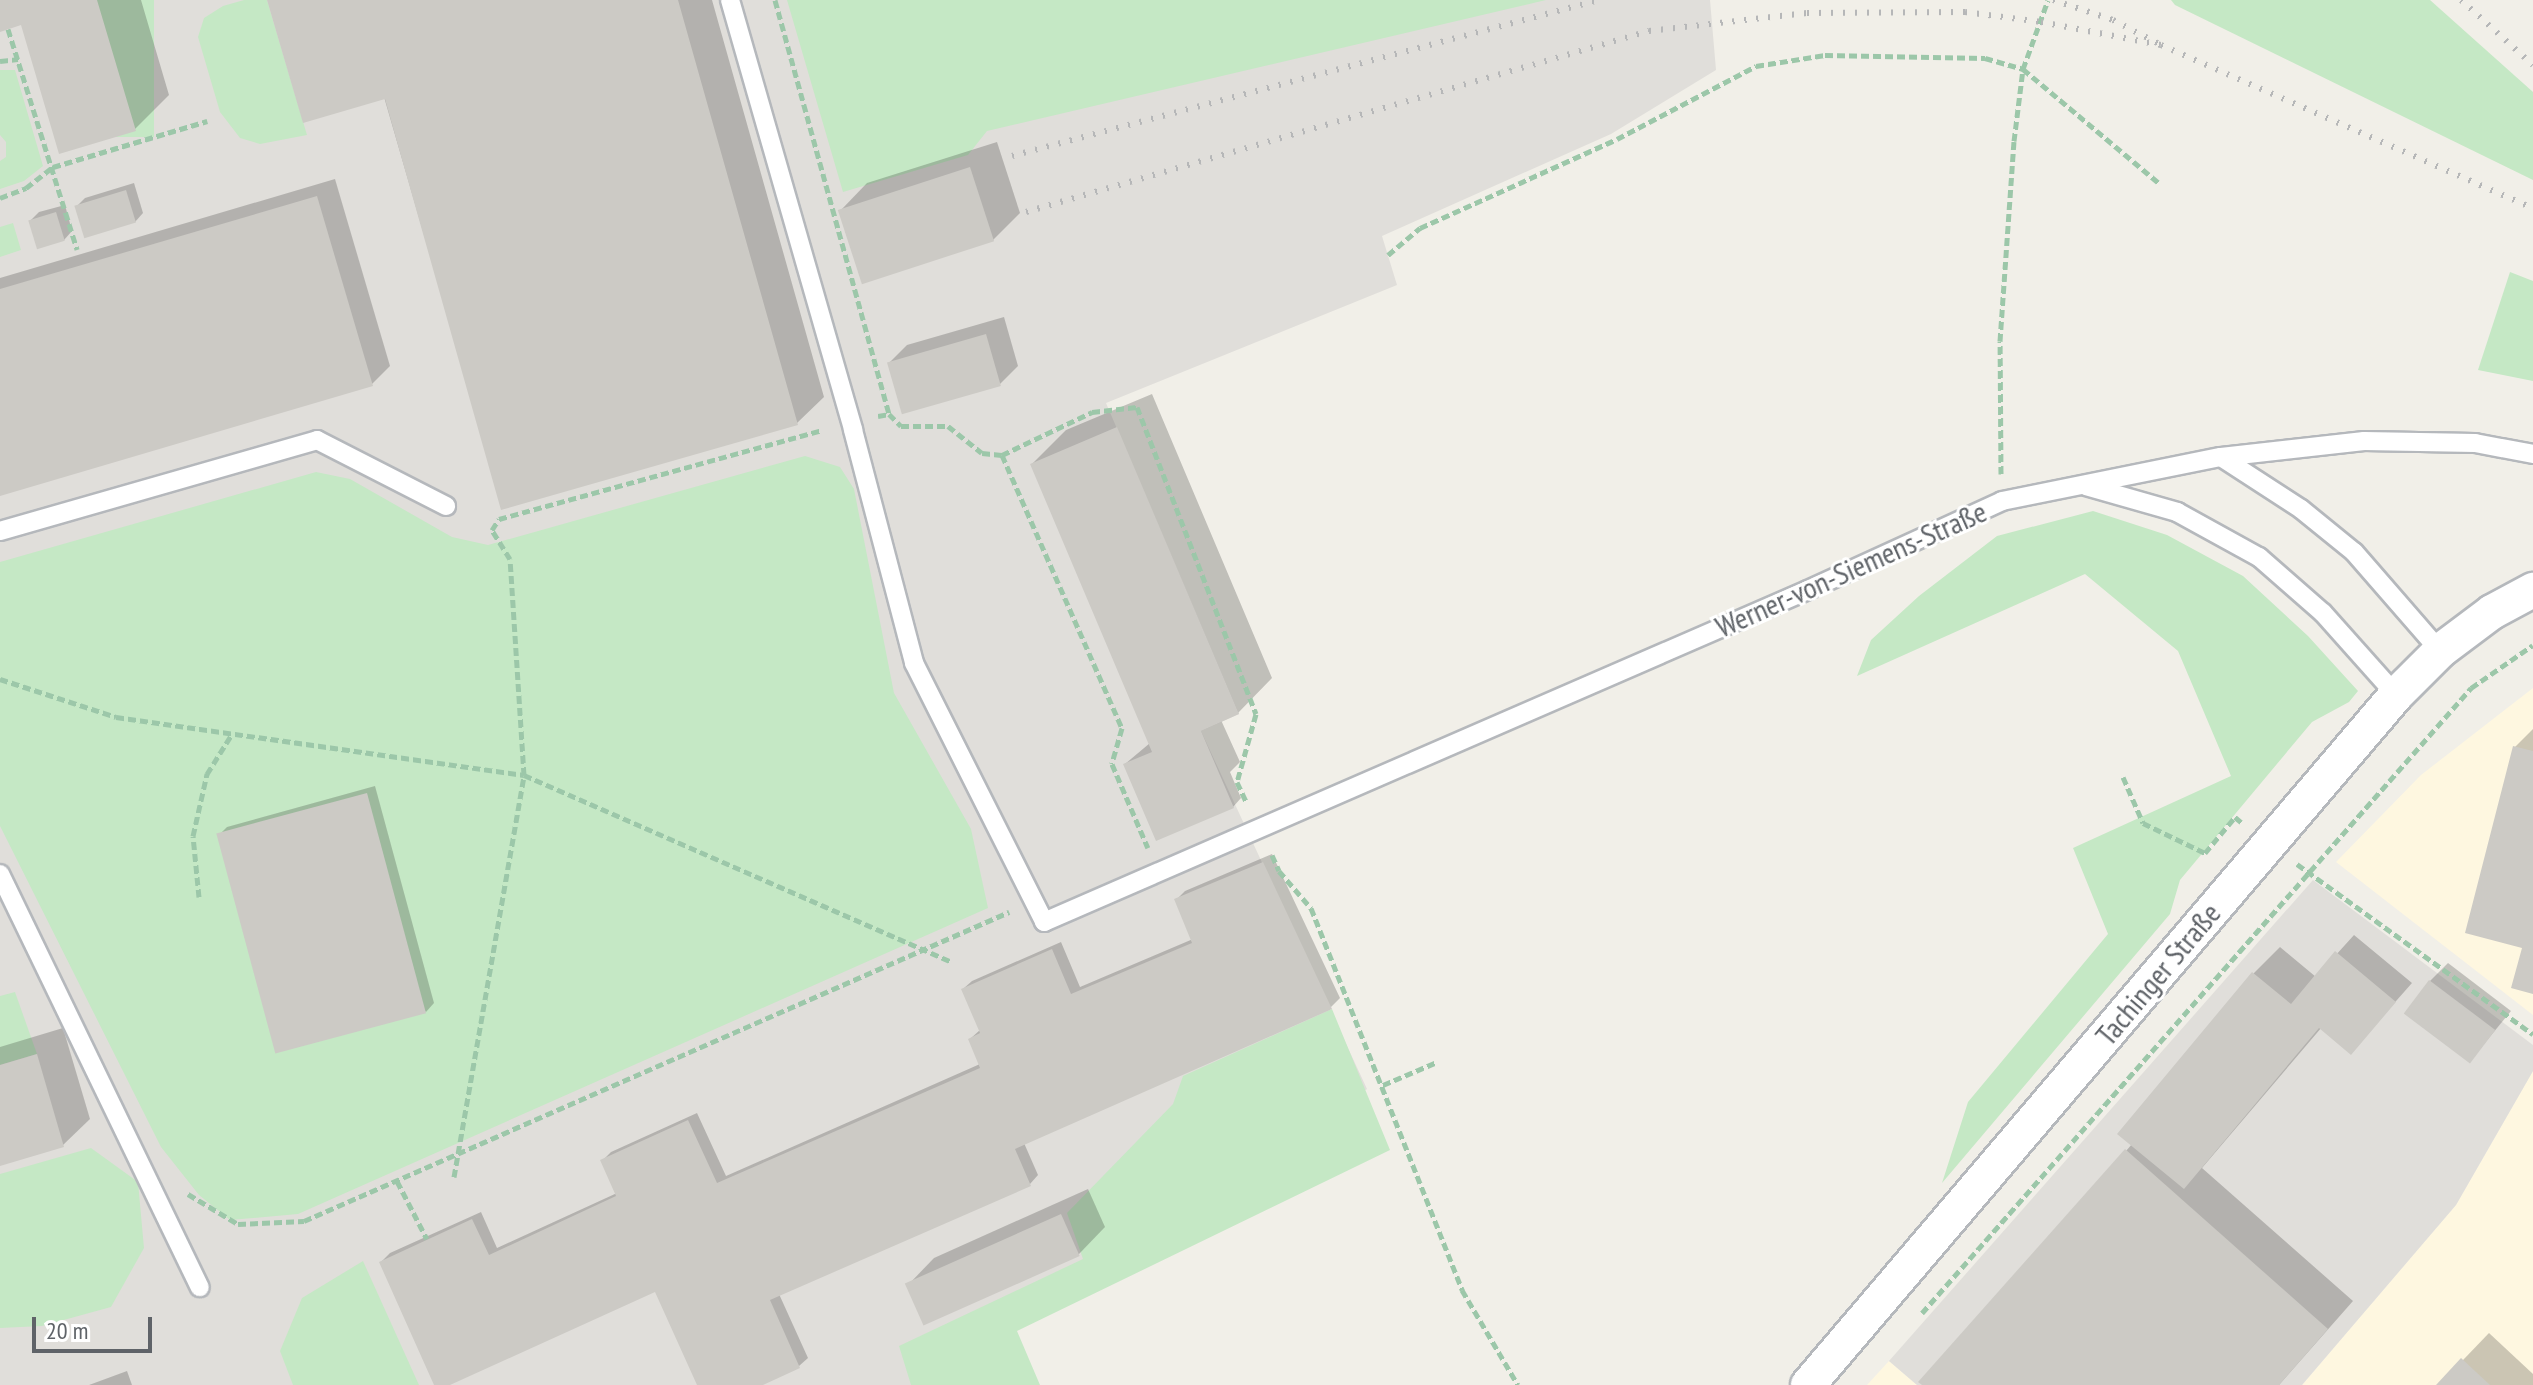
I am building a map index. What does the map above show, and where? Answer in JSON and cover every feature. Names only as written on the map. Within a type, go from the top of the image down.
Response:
[{"type":"street","name":"Tachinger Straße","points":[[1808,1385],[2396,695],[2440,651],[2492,612],[2533,590]]},
{"type":"lane","points":[[730,0],[851,422]]},
{"type":"lane","name":"Werner-von-Siemens-Straße","points":[[851,422],[914,663],[1044,922],[1209,853],[1808,590],[2002,501],[2221,457],[2364,441],[2475,443],[2533,454]]},
{"type":"lane","points":[[0,531],[317,440],[446,506]]},
{"type":"lane","points":[[2221,457],[2301,509],[2354,552],[2440,651]]},
{"type":"lane","points":[[2080,484],[2177,512],[2259,557],[2323,613],[2396,695]]},
{"type":"lane","points":[[0,874],[200,1287]]},
{"type":"path","points":[[775,0],[889,414],[901,426],[948,426],[982,453],[1002,455],[1092,412],[1137,407],[1256,714],[1237,782],[1279,871],[1311,908],[1462,1290],[1518,1385]]},
{"type":"path","points":[[2002,501],[2000,341],[2013,157],[2023,69],[2048,0]]},
{"type":"path","points":[[8,29],[77,249]]},
{"type":"path","points":[[1388,255],[1420,228],[1617,139],[1756,66],[1825,55],[1985,58],[2023,69],[2159,183]]},
{"type":"path","points":[[0,61],[18,59]]},
{"type":"path","points":[[0,198],[26,188],[53,167],[207,121]]},
{"type":"path","points":[[454,1177],[524,775],[510,559],[492,530],[499,519],[889,414]]},
{"type":"path","points":[[1002,455],[1122,728],[1112,764],[1150,853]]},
{"type":"path","points":[[1917,1318],[1939,1299],[2471,688],[2533,645]]},
{"type":"path","points":[[0,679],[116,717],[524,775],[952,962]]},
{"type":"path","points":[[199,897],[193,836],[207,774],[232,734]]},
{"type":"path","points":[[2123,777],[2143,823],[2205,853],[2235,817],[2270,843]]},
{"type":"path","points":[[2309,873],[2533,1034]]},
{"type":"path","points":[[184,1192],[238,1224],[304,1221],[458,1156],[921,949]]},
{"type":"path","points":[[1383,1085],[1437,1062]]},
{"type":"path","points":[[397,1181],[427,1239]]},
{"type":"shaded area","points":[[0,0],[1710,0],[1716,70],[1611,134],[1382,236],[1397,285],[1106,403],[1239,714],[1201,731],[1367,1089],[1003,1335],[1025,1385],[0,1385]]},
{"type":"shaded area","points":[[2533,688],[2533,1015],[2336,862],[2421,775]]},
{"type":"shaded area","points":[[2313,880],[2533,1045],[2533,1071],[2456,1205],[2302,1385],[1917,1385],[1889,1361]]},
{"type":"shaded area","points":[[2533,1071],[2533,1385],[2302,1385],[2456,1205]]},
{"type":"shaded area","points":[[1889,1361],[1917,1385],[1867,1385]]},
{"type":"green space","points":[[97,0],[154,0],[154,137],[97,137]]},
{"type":"green space","points":[[244,0],[267,0],[307,135],[260,144],[240,138],[220,112],[198,37],[204,18],[223,6]]},
{"type":"green space","points":[[787,0],[1546,0],[987,131],[968,155],[843,192]]},
{"type":"green space","points":[[2171,0],[2430,0],[2533,92],[2533,180],[2175,5]]},
{"type":"green space","points":[[0,70],[15,70],[43,166],[24,181],[0,189],[0,161],[6,157],[6,142],[0,135]]},
{"type":"green space","points":[[13,223],[21,250],[0,257],[0,227]]},
{"type":"green space","points":[[2510,272],[2533,281],[2533,381],[2478,370]]},
{"type":"green space","points":[[805,456],[840,467],[854,489],[894,693],[971,829],[988,908],[298,1214],[230,1220],[199,1195],[161,1147],[0,826],[0,562],[316,472],[350,479],[452,537],[488,545]]},
{"type":"green space","points":[[2093,511],[2167,535],[2243,576],[2308,636],[2358,691],[2349,702],[2312,722],[2180,880],[2170,914],[1942,1183],[1968,1102],[2108,934],[2073,848],[2231,776],[2178,651],[2085,574],[1857,676],[1871,640],[1919,596],[1997,536]]},
{"type":"green space","points":[[15,992],[37,1054],[0,1065],[0,996]]},
{"type":"green space","points":[[1332,1009],[1390,1150],[1017,1331],[1040,1385],[911,1385],[899,1346],[1083,1259],[1067,1213],[1173,1104],[1183,1076]]},
{"type":"green space","points":[[91,1148],[138,1182],[144,1248],[111,1307],[42,1326],[0,1328],[0,1174]]},
{"type":"green space","points":[[363,1261],[419,1385],[293,1385],[280,1351],[302,1298]]},
{"type":"building","points":[[0,0],[97,0],[136,131],[59,154],[21,25],[0,32]]},
{"type":"building","points":[[267,0],[678,0],[798,425],[501,510],[385,99],[303,123]]},
{"type":"building","points":[[970,167],[994,241],[862,284],[838,210]]},
{"type":"building","points":[[126,190],[136,223],[84,238],[74,206]]},
{"type":"building","points":[[317,196],[373,386],[0,496],[0,289]]},
{"type":"building","points":[[56,212],[65,241],[37,249],[28,220]]},
{"type":"building","points":[[986,334],[1001,386],[902,414],[887,362]]},
{"type":"building","points":[[1117,427],[1239,714],[1201,731],[1234,808],[1156,841],[1123,764],[1152,752],[1030,464]]},
{"type":"building","points":[[2513,746],[2533,751],[2533,994],[2511,988],[2522,948],[2465,933]]},
{"type":"building","points":[[367,793],[426,1013],[275,1054],[216,833]]},
{"type":"building","points":[[1263,862],[1332,1009],[1015,1149],[1031,1186],[770,1300],[800,1368],[763,1385],[697,1385],[655,1292],[450,1385],[434,1385],[379,1262],[472,1219],[489,1255],[616,1196],[600,1160],[688,1120],[717,1183],[980,1068],[968,1039],[980,1033],[961,989],[1052,949],[1071,994],[1192,943],[1174,899]]},
{"type":"building","points":[[2335,951],[2396,1002],[2351,1055],[2319,1028],[2184,1189],[2117,1134],[2252,972],[2291,1004]]},
{"type":"building","points":[[2429,980],[2495,1030],[2470,1063],[2404,1014]]},
{"type":"building","points":[[37,1054],[64,1147],[0,1166],[0,1065]]},
{"type":"building","points":[[2125,1149],[2328,1329],[2279,1385],[1922,1385],[1918,1382]]},
{"type":"building","points":[[1061,1214],[1080,1256],[923,1326],[905,1284]]},
{"type":"building","points":[[2461,1358],[2490,1385],[2436,1385]]},
{"type":"railway","points":[[1012,156],[1599,0]]},
{"type":"railway","points":[[2053,0],[2113,20],[2161,45],[2533,208]]},
{"type":"railway","points":[[2461,0],[2533,65]]},
{"type":"railway","points":[[1026,212],[1649,31],[1807,13],[1965,12],[2041,22],[2161,45]]}]
